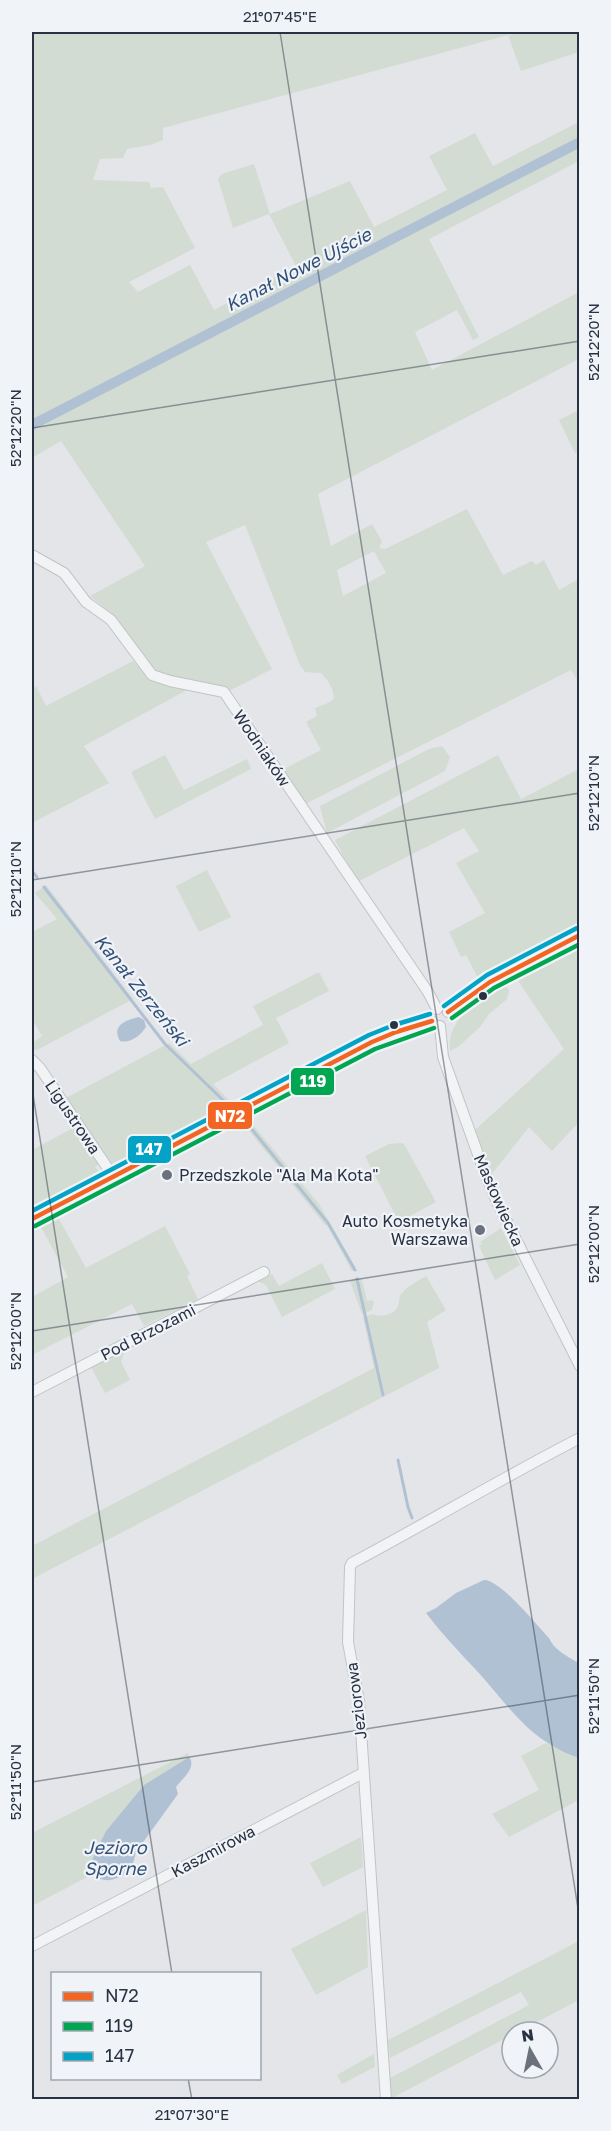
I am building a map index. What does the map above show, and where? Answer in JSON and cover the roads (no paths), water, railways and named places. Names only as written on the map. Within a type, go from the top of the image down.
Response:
[{"type":"street","name":"Wodniaków","points":[[32,555],[64,573],[86,602],[111,620],[152,675],[224,692],[428,992],[437,1009]]},
{"type":"street","points":[[448,1012],[490,982],[579,935]]},
{"type":"street","points":[[436,1024],[432,1014],[437,1009],[444,1009],[448,1012]]},
{"type":"street","points":[[32,1219],[372,1042],[396,1032],[449,1021],[448,1012]]},
{"type":"street","name":"Masłowiecka","points":[[436,1024],[443,1057],[484,1171],[497,1202],[579,1366]]},
{"type":"street","name":"Ligustrowa","points":[[32,1060],[40,1068],[113,1176]]},
{"type":"street","name":"Pod Brzozami","points":[[32,1392],[264,1272]]},
{"type":"street","name":"Jeziorowa","points":[[386,2100],[359,1701],[348,1641],[350,1565],[449,1511],[468,1497],[579,1438]]},
{"type":"street","name":"Kaszmirowa","points":[[32,1946],[363,1773]]},
{"type":"water","points":[[139,1017],[144,1020],[146,1027],[144,1030],[131,1040],[120,1041],[117,1031],[121,1024]]},
{"type":"water","points":[[484,1580],[500,1587],[558,1650],[579,1663],[579,1758],[547,1743],[522,1722],[426,1613],[456,1593]]},
{"type":"water","name":"Jezioro Sporne","points":[[189,1757],[190,1769],[176,1787],[178,1794],[136,1852],[131,1871],[109,1880],[94,1875],[89,1869],[106,1831],[144,1785]]},
{"type":"waterway","name":"Kanał Nowe Ujście","points":[[32,425],[580,142]]},
{"type":"waterway","name":"Kanał Zerzeński","points":[[32,871],[37,877]]},
{"type":"waterway","name":"Kanał Zerzeński","points":[[44,887],[165,1044],[227,1104]]},
{"type":"waterway","name":"Kanał Zerzeński","points":[[246,1122],[328,1223],[355,1270]]},
{"type":"waterway","name":"Kanał Zerzeński","points":[[357,1279],[383,1395]]},
{"type":"waterway","name":"Kanał Zerzeński","points":[[398,1460],[412,1518]]},
{"type":"place","name":"Przedszkole \"Ala Ma Kota\"","points":[[167,1175]]},
{"type":"place","name":"Auto Kosmetyka Warszawa","points":[[480,1230]]}]
